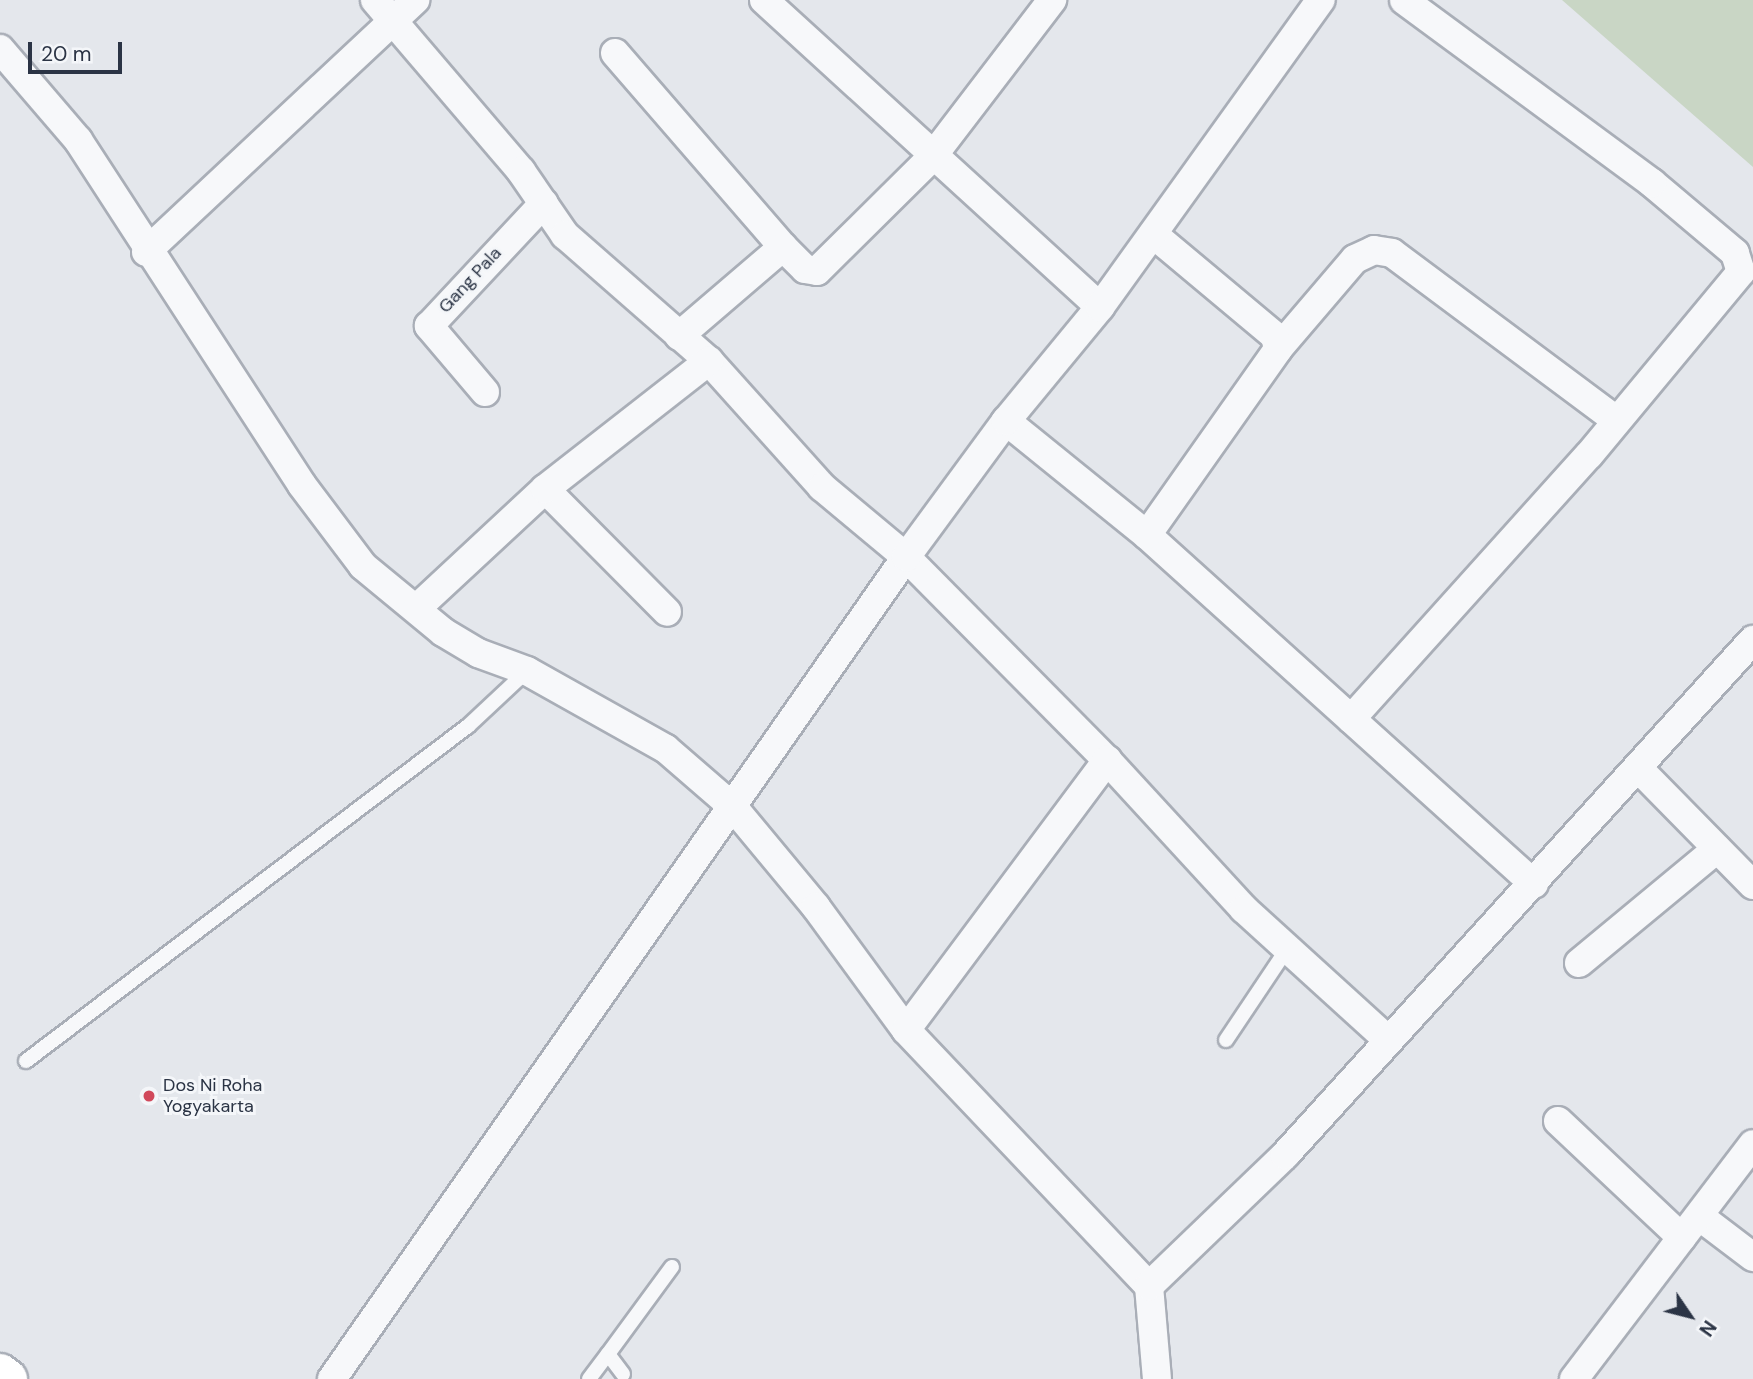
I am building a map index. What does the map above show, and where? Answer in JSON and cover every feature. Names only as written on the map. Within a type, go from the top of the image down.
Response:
[{"type":"main road","points":[[0,1373],[8,1379]]},
{"type":"street","points":[[375,0],[544,203],[565,235],[709,361],[822,487],[906,557],[1107,760],[1244,909],[1388,1040]]},
{"type":"street","points":[[146,252],[394,23],[415,0]]},
{"type":"street","points":[[764,0],[932,157],[1100,307]]},
{"type":"street","points":[[615,53],[783,247],[805,270],[817,271],[932,157],[1052,0]]},
{"type":"street","points":[[332,1379],[906,557],[1006,421],[1100,307],[1321,0]]},
{"type":"street","points":[[1351,719],[1616,420],[1747,277],[1734,253],[1652,183],[1404,0]]},
{"type":"street","points":[[5,66],[78,140],[146,252],[343,541],[363,566],[443,632],[478,653],[527,671],[666,749],[733,807],[816,907],[906,1030],[1149,1286],[1157,1379]]},
{"type":"street","name":"Gang Pala","points":[[485,392],[429,326],[544,203]]},
{"type":"street","points":[[1153,234],[1275,336],[1278,349]]},
{"type":"street","points":[[679,336],[783,247]]},
{"type":"street","points":[[1147,535],[1278,349],[1355,259],[1374,250],[1392,253],[1616,420]]},
{"type":"street","points":[[417,608],[545,489],[709,361]]},
{"type":"street","points":[[1006,421],[1147,535],[1534,884]]},
{"type":"street","points":[[545,489],[667,612]]},
{"type":"street","points":[[1149,1286],[1285,1155],[1753,640]]},
{"type":"street","points":[[906,1030],[1107,760]]},
{"type":"street","points":[[1638,768],[1753,885]]},
{"type":"street","points":[[1579,963],[1717,849]]},
{"type":"street","points":[[1558,1121],[1690,1227],[1753,1257]]},
{"type":"street","points":[[1574,1379],[1753,1144]]},
{"type":"lane","points":[[26,1060],[457,734],[527,671]]},
{"type":"lane","points":[[1226,1040],[1287,949]]},
{"type":"lane","points":[[589,1379],[672,1267]]},
{"type":"lane","points":[[608,1353],[623,1374]]},
{"type":"green space","points":[[1562,0],[1753,0],[1753,167]]},
{"type":"place","name":"Dos Ni Roha Yogyakarta","points":[[149,1096]]}]
